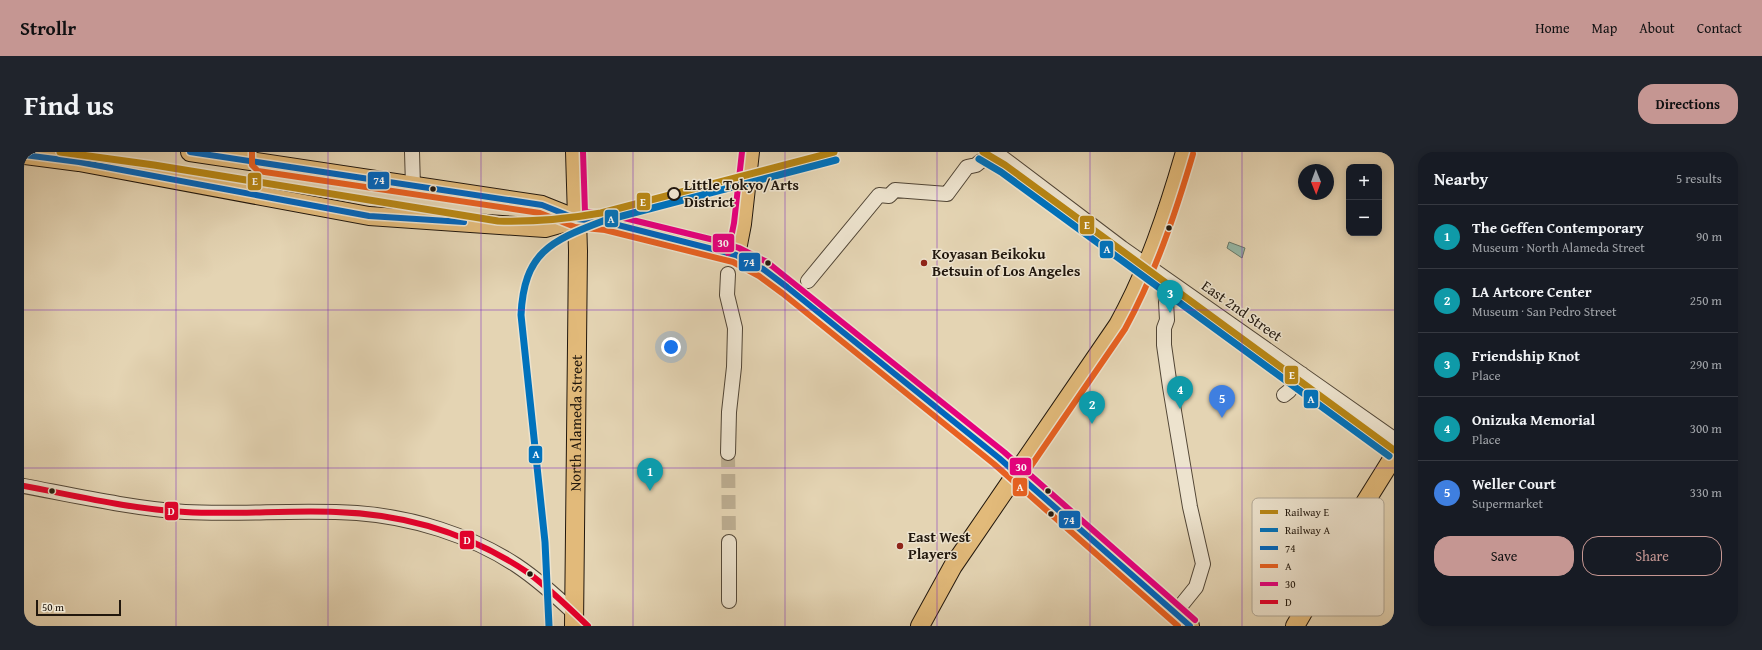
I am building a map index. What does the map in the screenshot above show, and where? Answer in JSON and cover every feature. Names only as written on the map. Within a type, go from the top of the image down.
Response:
[{"type":"main road","points":[[190,152],[260,158],[413,186],[542,205],[577,219],[606,222],[736,255],[763,269],[787,287],[1016,474],[1190,626]]},
{"type":"main road","name":"North Alameda Street","points":[[574,620],[577,219],[575,152]]},
{"type":"main road","points":[[736,255],[742,224],[750,152]]},
{"type":"main road","points":[[920,626],[953,566],[1118,325],[1130,303],[1154,249],[1185,152]]},
{"type":"main road","points":[[24,155],[79,162],[369,216],[545,228],[577,219]]},
{"type":"main road","points":[[1368,498],[1394,456]]},
{"type":"main road","points":[[1295,626],[1301,616]]},
{"type":"main road","points":[[574,620],[588,626]]},
{"type":"street","points":[[412,152],[413,186]]},
{"type":"street","name":"East 2nd Street","points":[[995,152],[1146,265],[1394,439]]},
{"type":"street","points":[[808,281],[879,194],[889,196],[895,190],[947,194],[967,167],[976,165],[981,161]]},
{"type":"street","points":[[728,274],[727,294],[735,328],[734,367],[729,412],[728,453]]},
{"type":"street","points":[[1166,302],[1167,320],[1164,328],[1164,345],[1190,507],[1201,554],[1202,571],[1196,588],[1175,613]]},
{"type":"street","points":[[1284,395],[1302,374]]},
{"type":"street","points":[[24,486],[126,504],[184,512],[356,513],[402,520],[461,537],[501,556],[548,588],[574,620]]},
{"type":"street","points":[[729,542],[729,601]]},
{"type":"shaded area","points":[[1229,242],[1245,248],[1242,258],[1227,248]]},
{"type":"tunnel","points":[[728,453],[729,542]]},
{"type":"rail line","name":"E","points":[[60,152],[154,165],[498,221],[550,220],[601,213],[834,152]]},
{"type":"rail line","name":"E","points":[[983,152],[1005,165],[1394,450]]},
{"type":"rail line","name":"A","points":[[979,159],[1001,172],[1389,456]]},
{"type":"rail line","name":"A","points":[[549,626],[545,542],[521,315],[523,294],[534,263],[543,252],[568,235],[603,221],[836,160]]},
{"type":"transit line","name":"74","points":[[190,152],[542,205],[577,219],[606,222],[736,255],[763,269],[787,287],[999,458],[1190,626]]},
{"type":"transit line","name":"A","points":[[252,152],[252,165],[258,171],[540,213],[575,227],[605,230],[733,262],[759,276],[782,293],[994,464],[1178,626]]},
{"type":"transit line","name":"30","points":[[583,152],[585,212],[608,214],[714,240],[739,248],[767,262],[1004,452],[1195,620]]},
{"type":"transit line","name":"30","points":[[728,253],[734,223],[742,152]]},
{"type":"transit line","name":"A","points":[[1022,479],[1125,329],[1146,287],[1164,244],[1193,154]]},
{"type":"transit line","name":"74","points":[[24,155],[79,162],[369,216],[464,222]]},
{"type":"transit line","name":"D","points":[[24,486],[104,502],[145,508],[185,512],[223,513],[336,512],[387,517],[436,528],[483,547],[527,572],[588,626]]},
{"type":"place","name":"Little Tokyo/Arts District","points":[[674,194]]},
{"type":"place","name":"Koyasan Beikoku Betsuin of Los Angeles","points":[[924,263]]},
{"type":"place","name":"Friendship Knot","points":[[1170,313]]},
{"type":"place","name":"Onizuka Memorial","points":[[1180,409]]},
{"type":"place","name":"Weller Court","points":[[1222,418]]},
{"type":"place","name":"LA Artcore Center","points":[[1092,424]]},
{"type":"place","name":"The Geffen Contemporary","points":[[650,491]]},
{"type":"place","name":"East West Players","points":[[900,546]]}]
